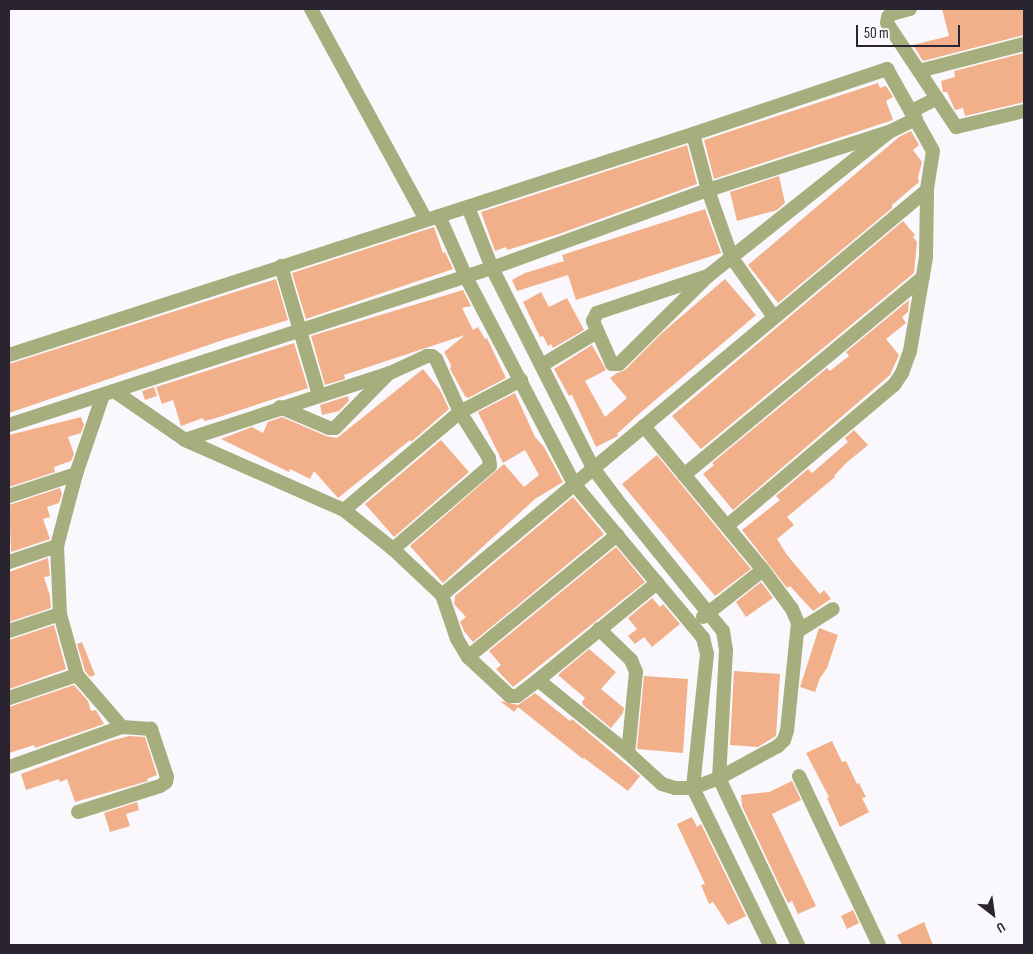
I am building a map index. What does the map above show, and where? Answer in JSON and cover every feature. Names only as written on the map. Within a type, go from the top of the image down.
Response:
[{"type":"street","points":[[311,9],[466,277],[574,484],[703,638],[707,654],[696,793],[770,945]]},
{"type":"street","points":[[728,526],[894,386],[906,365],[926,257],[927,190],[933,151],[922,108],[919,71],[887,20],[891,14],[910,9]]},
{"type":"street","points":[[919,71],[1024,44]]},
{"type":"street","points":[[9,354],[693,134],[885,69],[922,108],[956,127],[1024,111]]},
{"type":"street","points":[[708,276],[597,313],[593,321],[612,364],[619,364],[708,276],[922,108]]},
{"type":"street","points":[[9,425],[466,277],[708,190],[890,132]]},
{"type":"street","points":[[693,134],[708,190],[732,258],[774,317]]},
{"type":"street","points":[[442,594],[927,190]]},
{"type":"street","points":[[468,207],[492,268],[593,468],[723,631],[726,650],[721,782],[798,945]]},
{"type":"street","points":[[281,266],[319,395]]},
{"type":"street","points":[[684,475],[923,276]]},
{"type":"street","points":[[542,365],[597,332]]},
{"type":"street","points":[[186,440],[280,407],[390,372],[427,356],[432,356],[436,359],[460,412],[489,458],[490,466],[393,549]]},
{"type":"street","points":[[280,407],[329,428],[335,428],[390,372]]},
{"type":"street","points":[[344,510],[460,412],[521,380]]},
{"type":"street","points":[[109,393],[186,440],[344,510],[393,549],[442,594],[457,639],[468,657],[510,696],[517,696],[538,680],[657,583]]},
{"type":"street","points":[[109,393],[76,474],[57,546],[60,614],[77,675],[122,727]]},
{"type":"street","points":[[538,680],[628,753],[662,784],[696,793],[721,782],[778,746],[784,740],[788,731],[798,631],[798,623],[792,609],[764,570],[644,426]]},
{"type":"street","points":[[9,496],[76,474]]},
{"type":"street","points":[[468,657],[617,535]]},
{"type":"street","points":[[9,562],[57,546]]},
{"type":"street","points":[[694,625],[764,570]]},
{"type":"street","points":[[798,631],[833,609]]},
{"type":"street","points":[[9,631],[60,614]]},
{"type":"street","points":[[600,629],[631,660],[636,672],[628,753]]},
{"type":"street","points":[[9,698],[77,675]]},
{"type":"street","points":[[9,767],[122,727],[151,729],[167,777],[166,782],[78,812]]},
{"type":"street","points":[[799,776],[879,945]]},
{"type":"building","points":[[942,9],[1024,9],[1024,35],[923,61],[913,45],[949,36]]},
{"type":"building","points":[[1024,53],[1024,102],[965,116],[963,108],[955,110],[947,92],[943,92],[941,81],[955,77],[954,71]]},
{"type":"building","points":[[878,83],[880,88],[886,86],[893,97],[886,101],[893,120],[714,179],[704,140]]},
{"type":"building","points":[[911,131],[919,145],[913,150],[922,162],[918,177],[919,182],[892,205],[892,208],[778,303],[748,265],[899,137]]},
{"type":"building","points":[[687,145],[697,184],[559,234],[507,250],[506,247],[495,251],[481,212]]},
{"type":"building","points":[[779,176],[785,203],[777,210],[737,221],[730,192]]},
{"type":"building","points":[[705,209],[721,253],[576,300],[568,275],[517,291],[512,280],[525,273],[564,261],[562,255]]},
{"type":"building","points":[[903,221],[915,235],[913,237],[917,242],[914,273],[701,449],[672,416]]},
{"type":"building","points":[[434,227],[443,253],[445,252],[453,269],[306,319],[292,273]]},
{"type":"building","points":[[276,279],[288,320],[223,340],[9,413],[9,364]]},
{"type":"building","points":[[725,279],[756,315],[640,413],[617,434],[618,436],[596,447],[572,395],[569,396],[554,369],[592,345],[606,370],[585,381],[605,417],[627,398],[610,378],[625,370],[662,333]]},
{"type":"building","points":[[463,290],[471,306],[462,308],[473,330],[478,327],[485,339],[487,338],[506,378],[468,398],[465,396],[450,369],[451,365],[444,352],[465,335],[344,375],[345,379],[325,385],[311,336]]},
{"type":"building","points":[[541,292],[549,307],[567,298],[584,330],[553,348],[551,344],[548,346],[543,336],[540,337],[523,302]]},
{"type":"building","points":[[909,300],[908,312],[902,317],[906,323],[886,339],[899,355],[890,375],[733,510],[703,474],[714,465],[712,463],[827,368],[830,371],[849,356],[846,352]]},
{"type":"building","points":[[294,343],[308,388],[213,419],[204,421],[203,418],[181,426],[173,400],[162,404],[156,387]]},
{"type":"building","points":[[423,369],[440,390],[449,409],[411,442],[410,440],[338,498],[314,471],[310,479],[290,469],[289,472],[221,439],[252,427],[263,433],[268,422],[282,417],[326,436],[337,438]]},
{"type":"building","points":[[154,387],[157,396],[145,400],[142,391]]},
{"type":"building","points":[[515,393],[535,437],[544,447],[563,482],[535,499],[443,583],[410,546],[504,464],[524,487],[539,475],[525,450],[503,463],[478,412]]},
{"type":"building","points":[[348,396],[349,401],[339,411],[322,415],[320,405]]},
{"type":"building","points":[[81,417],[84,425],[81,433],[68,437],[74,454],[71,461],[54,467],[55,472],[9,487],[9,435]]},
{"type":"building","points":[[854,430],[868,445],[845,464],[835,477],[787,517],[794,525],[777,539],[787,555],[820,594],[824,590],[831,599],[813,611],[790,586],[787,588],[742,530],[780,500],[776,496],[808,469],[812,473],[848,442],[845,438]]},
{"type":"building","points":[[441,440],[469,472],[394,537],[365,504]]},
{"type":"building","points":[[657,455],[751,569],[715,596],[622,484]]},
{"type":"building","points":[[60,488],[62,494],[59,503],[47,507],[50,517],[43,519],[50,539],[11,552],[9,505]]},
{"type":"building","points":[[573,497],[604,534],[473,642],[464,631],[460,622],[466,617],[454,604],[455,596]]},
{"type":"building","points":[[616,547],[645,582],[513,687],[496,669],[501,665],[489,651]]},
{"type":"building","points":[[48,558],[50,576],[44,577],[50,596],[51,608],[9,622],[9,572]]},
{"type":"building","points":[[761,582],[773,598],[746,617],[736,602]]},
{"type":"building","points":[[652,598],[660,607],[663,604],[680,624],[652,647],[644,637],[635,644],[628,636],[637,629],[628,618]]},
{"type":"building","points":[[54,625],[66,669],[9,689],[9,640]]},
{"type":"building","points":[[819,628],[838,635],[827,668],[820,678],[815,692],[800,687]]},
{"type":"building","points":[[82,642],[95,675],[90,677],[85,671],[77,644]]},
{"type":"building","points":[[589,649],[616,672],[601,689],[624,708],[623,713],[611,728],[583,705],[582,702],[585,698],[558,675]]},
{"type":"building","points":[[734,671],[780,674],[776,736],[758,747],[730,745]]},
{"type":"building","points":[[644,676],[688,679],[683,753],[637,749]]},
{"type":"building","points":[[74,685],[88,701],[91,711],[96,710],[104,724],[35,748],[34,745],[9,753],[9,707]]},
{"type":"building","points":[[535,693],[570,721],[572,719],[640,776],[628,791],[583,759],[518,707],[514,712],[500,701],[518,705]]},
{"type":"building","points":[[129,736],[145,737],[157,775],[147,779],[148,781],[75,802],[67,779],[60,782],[59,779],[26,790],[21,774],[110,741]]},
{"type":"building","points":[[832,741],[842,762],[846,761],[857,784],[859,783],[866,797],[862,798],[869,812],[840,827],[827,798],[829,797],[806,753]]},
{"type":"building","points":[[792,781],[801,800],[772,814],[816,906],[798,914],[792,901],[788,903],[776,878],[742,806],[741,795],[769,792]]},
{"type":"building","points":[[137,802],[139,810],[126,814],[130,826],[110,832],[104,813]]},
{"type":"building","points":[[692,817],[697,827],[701,824],[746,916],[728,925],[713,902],[709,904],[701,885],[705,884],[677,824]]},
{"type":"building","points":[[853,910],[859,923],[847,929],[841,916]]},
{"type":"building","points":[[924,922],[933,945],[902,945],[897,935]]}]
